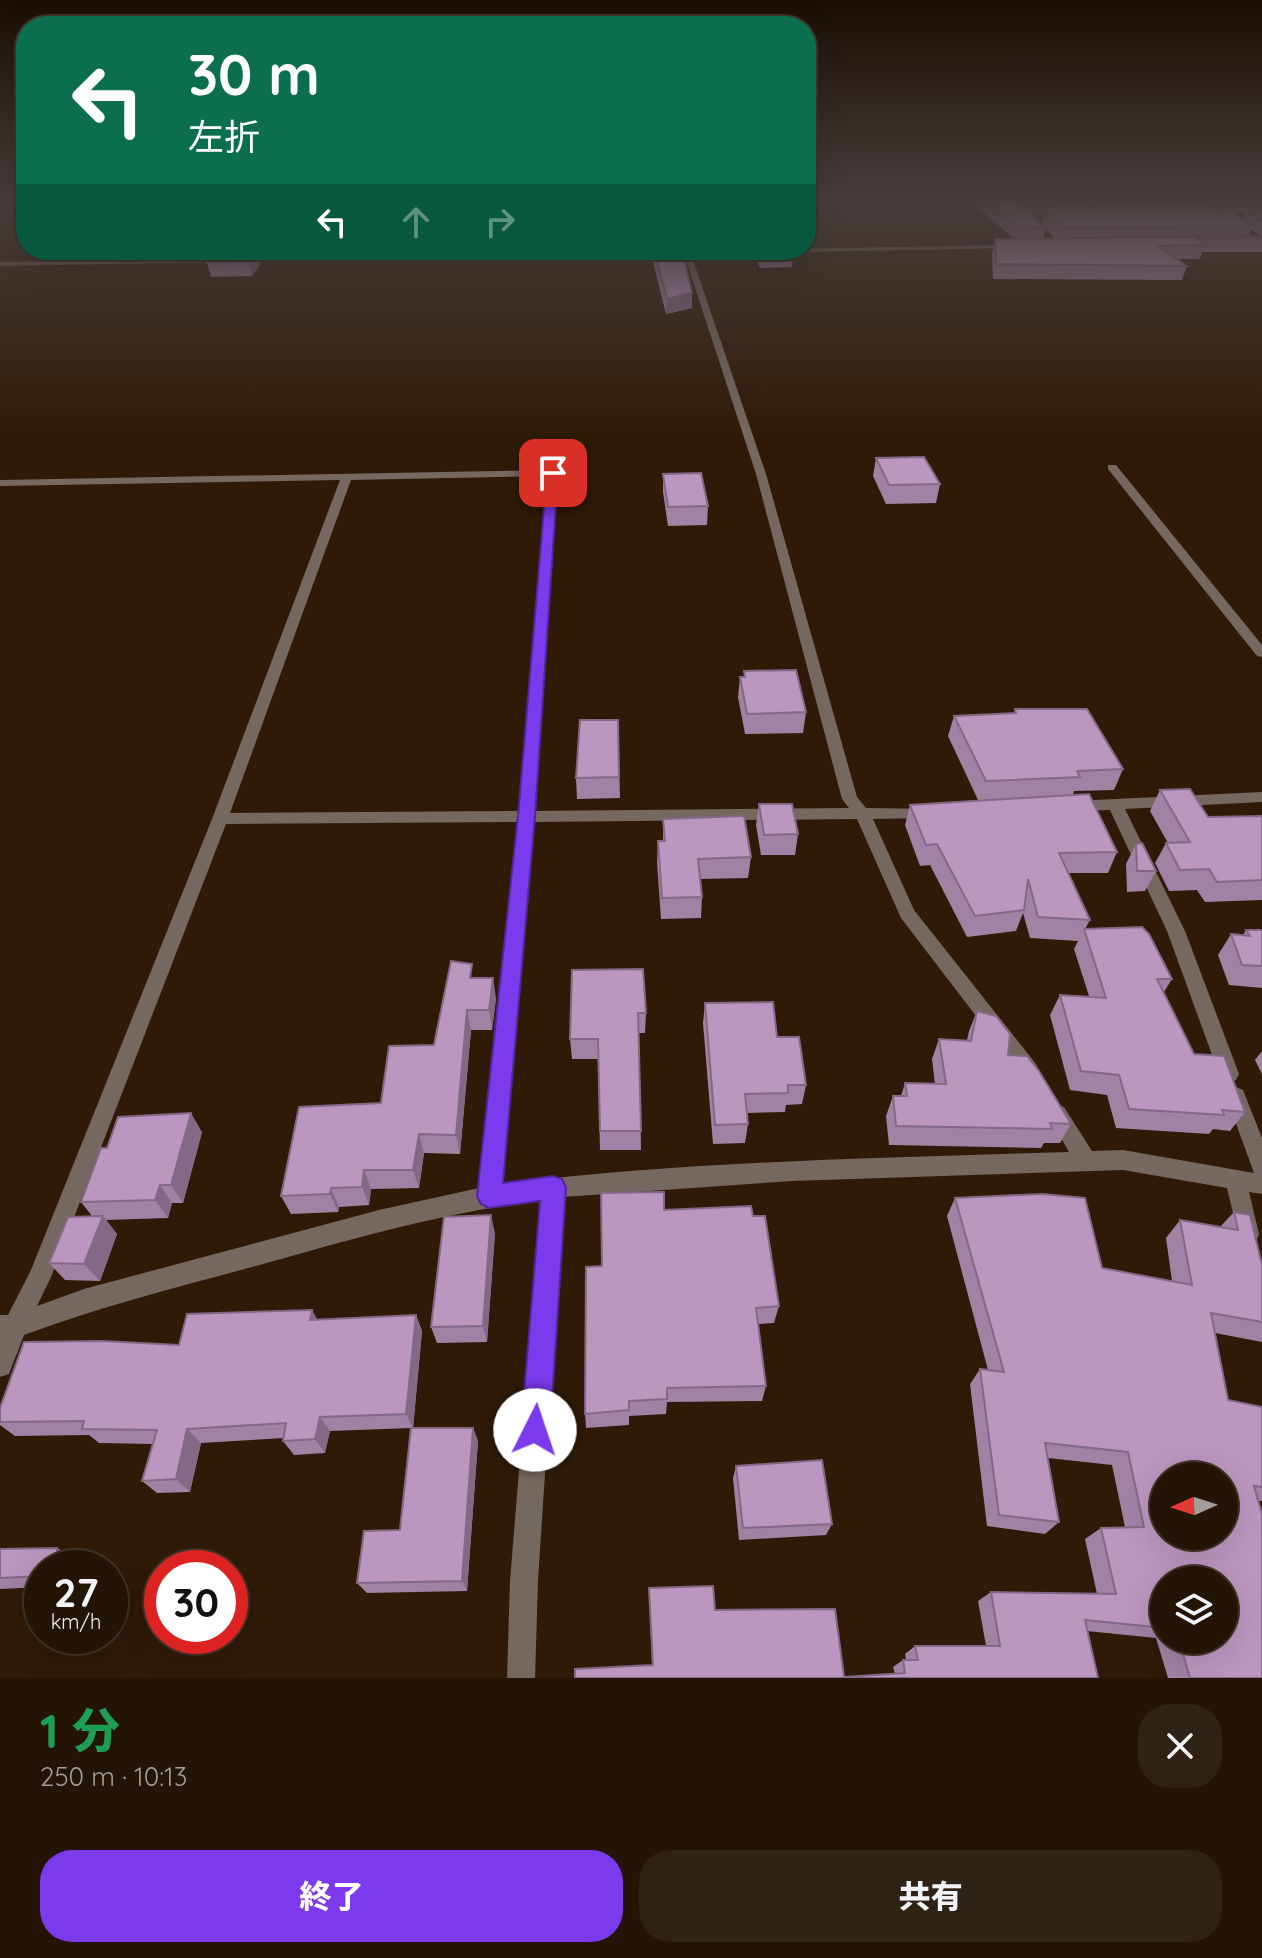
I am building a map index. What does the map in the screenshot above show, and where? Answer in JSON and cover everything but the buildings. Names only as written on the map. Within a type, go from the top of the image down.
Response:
[{"type":"street","points":[[696,278],[761,474],[850,799],[864,816],[907,913],[1043,1090],[1087,1163]]},
{"type":"street","points":[[1112,467],[1262,653]]},
{"type":"street","points":[[489,1196],[526,816],[553,473]]},
{"type":"street","points":[[0,483],[553,473],[571,476]]},
{"type":"street","points":[[0,1365],[7,1326],[40,1277],[220,819],[347,476]]},
{"type":"street","points":[[1052,807],[1262,797]]},
{"type":"street","points":[[1115,804],[1176,931],[1262,1166]]},
{"type":"street","points":[[220,819],[864,816],[943,812]]},
{"type":"street","points":[[7,1326],[84,1301],[379,1221],[489,1196],[553,1188],[792,1171],[1123,1160],[1262,1184]]},
{"type":"street","points":[[1236,1181],[1262,1172]]},
{"type":"street","points":[[1236,1181],[1252,1252]]},
{"type":"street","points":[[521,1678],[525,1565],[553,1188]]},
{"type":"route","points":[[535,1430],[553,1188],[489,1196],[526,816],[553,473]]}]
